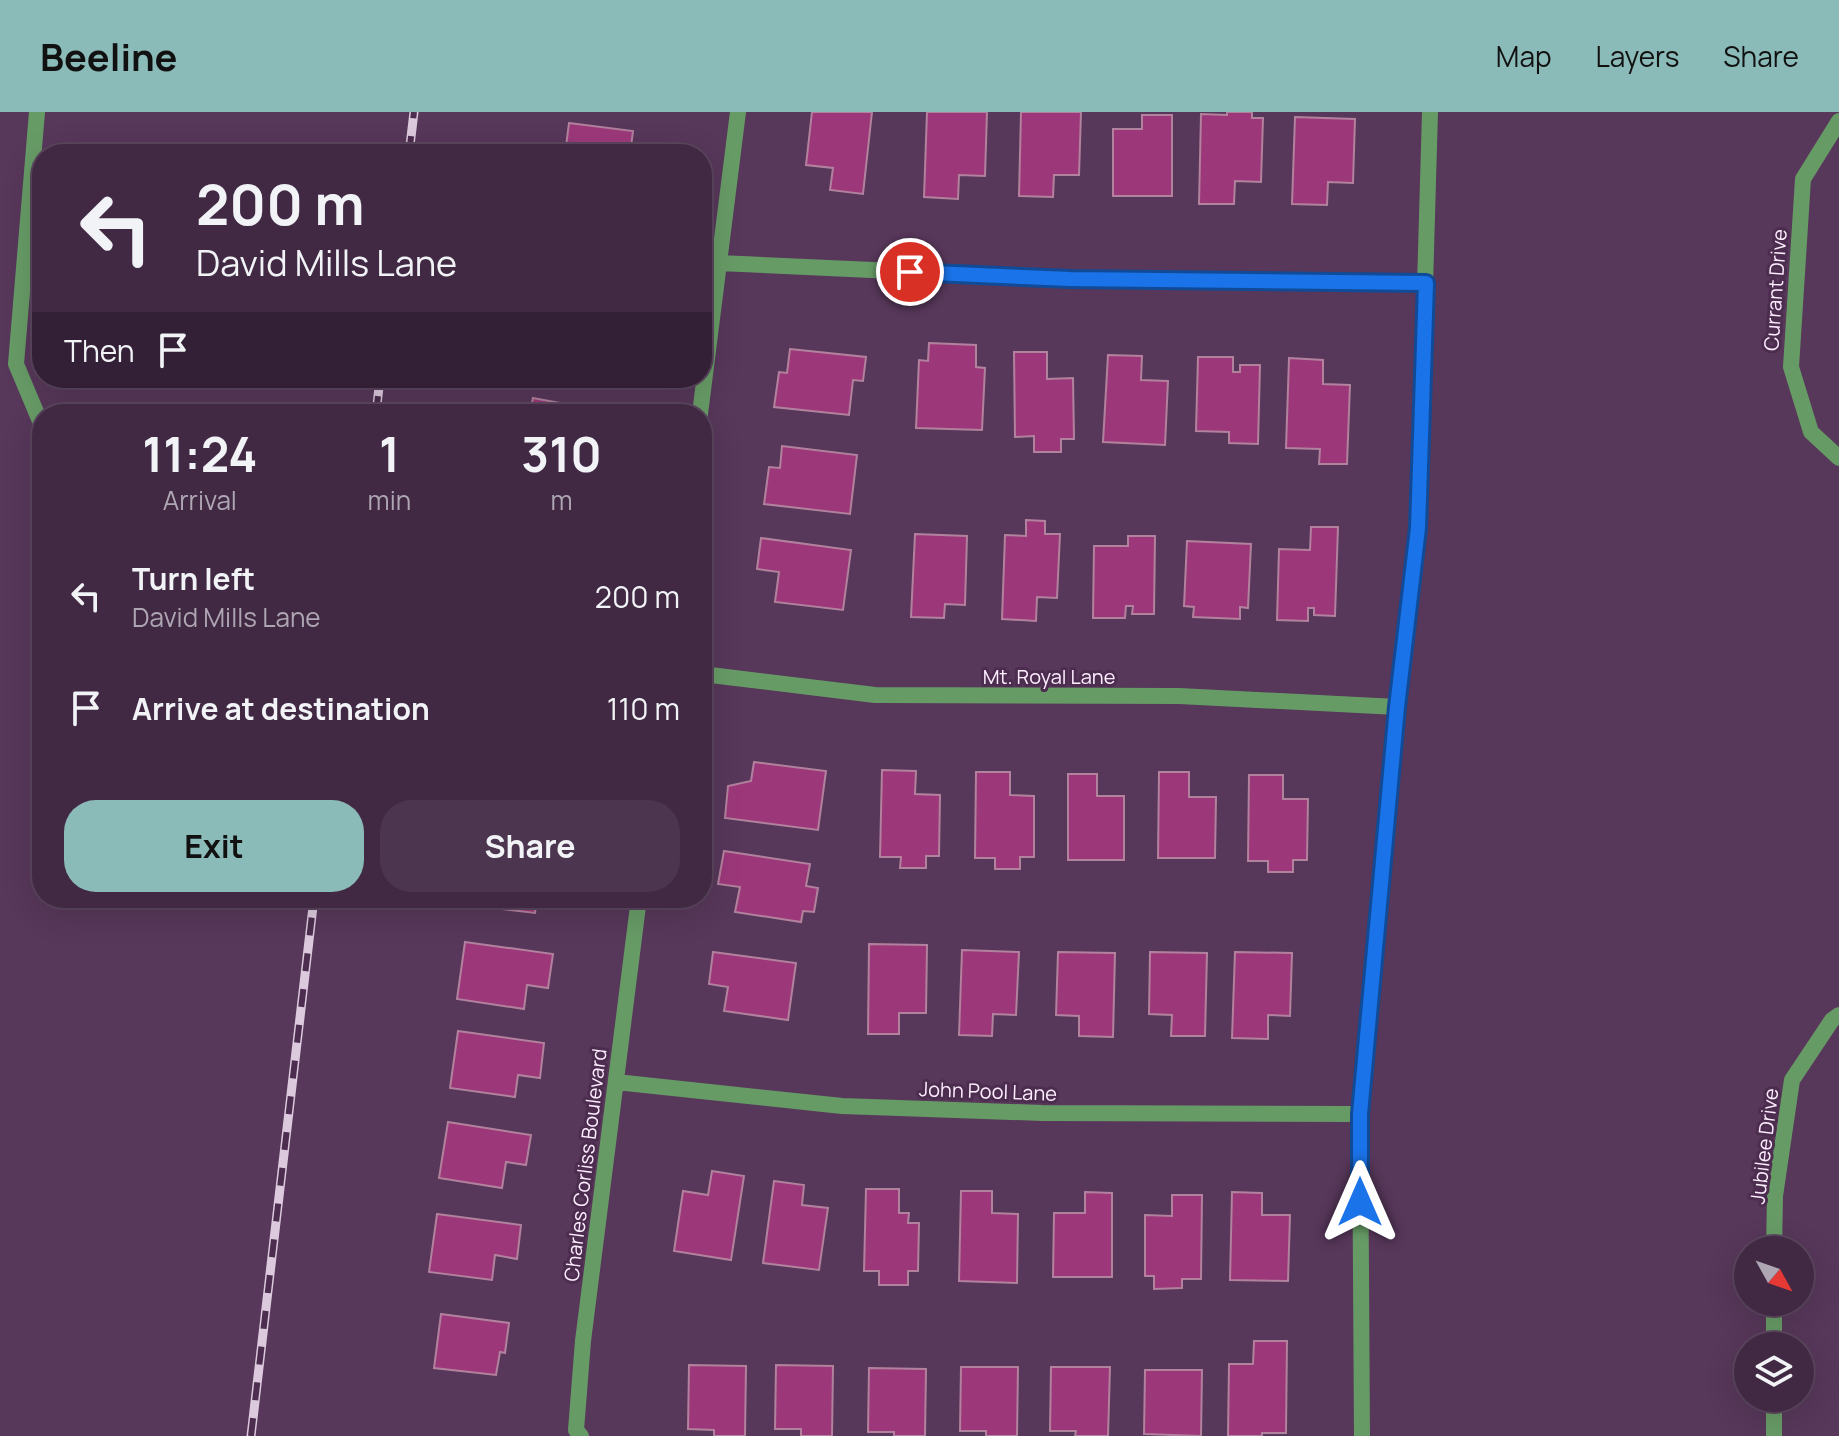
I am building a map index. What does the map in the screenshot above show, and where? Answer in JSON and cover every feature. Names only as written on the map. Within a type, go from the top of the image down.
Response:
[{"type":"street","points":[[34,144],[37,112]]},
{"type":"street","points":[[712,319],[738,112]]},
{"type":"street","points":[[1362,1436],[1360,1114],[1397,707],[1418,528],[1430,112]]},
{"type":"street","name":"Currant Drive","points":[[1839,121],[1803,179],[1791,367],[1811,432],[1839,458]]},
{"type":"street","points":[[32,172],[16,364],[33,404]]},
{"type":"street","points":[[719,263],[1070,279],[1426,283]]},
{"type":"street","name":"Mt. Royal Lane","points":[[712,675],[875,695],[1179,696],[1397,707]]},
{"type":"street","name":"Charles Corliss Boulevard","points":[[581,1436],[576,1430],[583,1341],[638,908]]},
{"type":"street","name":"Jubilee Drive","points":[[1774,1236],[1775,1196],[1792,1080],[1832,1020],[1839,1015]]},
{"type":"street","name":"John Pool Lane","points":[[616,1082],[842,1106],[1042,1113],[1360,1114]]},
{"type":"street","points":[[1774,1412],[1774,1436]]},
{"type":"building","points":[[812,112],[872,112],[863,194],[830,190],[833,168],[806,165]]},
{"type":"building","points":[[927,112],[987,112],[985,176],[959,175],[958,199],[924,197]]},
{"type":"building","points":[[1021,112],[1081,112],[1079,175],[1054,175],[1053,197],[1019,196]]},
{"type":"building","points":[[1227,112],[1252,112],[1252,118],[1263,118],[1261,182],[1235,181],[1234,204],[1199,204],[1201,114],[1227,115]]},
{"type":"building","points":[[1142,115],[1172,115],[1172,196],[1113,196],[1113,129],[1142,129]]},
{"type":"building","points":[[1295,117],[1355,119],[1353,183],[1328,182],[1327,205],[1292,204]]},
{"type":"building","points":[[569,123],[633,131],[631,144],[566,144]]},
{"type":"building","points":[[929,343],[976,345],[976,367],[985,368],[982,430],[916,428],[919,360],[928,361]]},
{"type":"building","points":[[790,349],[866,357],[863,381],[853,380],[849,415],[774,407],[779,372],[787,373]]},
{"type":"building","points":[[1014,352],[1047,352],[1047,379],[1073,378],[1074,439],[1061,439],[1061,452],[1034,452],[1034,436],[1015,437]]},
{"type":"building","points":[[1108,355],[1142,356],[1141,380],[1168,381],[1165,445],[1103,442]]},
{"type":"building","points":[[1198,357],[1233,357],[1233,372],[1240,372],[1240,365],[1260,365],[1258,444],[1229,443],[1229,432],[1196,431]]},
{"type":"building","points":[[1289,358],[1323,360],[1323,384],[1350,385],[1347,464],[1319,464],[1320,449],[1286,448]]},
{"type":"building","points":[[533,398],[566,404],[532,404]]},
{"type":"building","points":[[782,446],[857,455],[850,514],[764,504],[769,467],[780,468]]},
{"type":"building","points":[[1026,520],[1045,521],[1045,534],[1060,534],[1057,598],[1037,597],[1036,621],[1002,619],[1005,535],[1026,536]]},
{"type":"building","points":[[1311,527],[1338,527],[1335,616],[1314,615],[1314,608],[1308,608],[1308,621],[1277,620],[1279,549],[1310,550]]},
{"type":"building","points":[[915,534],[967,536],[965,605],[945,604],[944,618],[911,617]]},
{"type":"building","points":[[1128,536],[1155,536],[1154,614],[1132,614],[1133,606],[1126,606],[1125,618],[1093,618],[1094,546],[1128,546]]},
{"type":"building","points":[[761,538],[851,550],[843,610],[775,602],[779,572],[757,569]]},
{"type":"building","points":[[1187,541],[1251,544],[1248,608],[1240,607],[1240,619],[1193,617],[1194,607],[1184,606]]},
{"type":"building","points":[[754,762],[826,771],[818,830],[725,818],[728,786],[751,781]]},
{"type":"building","points":[[882,770],[916,771],[915,794],[940,795],[939,856],[926,856],[926,868],[900,868],[901,857],[880,857]]},
{"type":"building","points":[[976,772],[1010,772],[1010,795],[1034,796],[1034,857],[1020,857],[1020,869],[995,869],[995,858],[975,858]]},
{"type":"building","points":[[1159,772],[1189,772],[1189,797],[1216,797],[1215,858],[1158,858]]},
{"type":"building","points":[[1068,774],[1097,774],[1097,796],[1124,796],[1124,860],[1068,860]]},
{"type":"building","points":[[1249,775],[1283,775],[1283,799],[1308,799],[1307,860],[1293,860],[1293,872],[1268,872],[1268,861],[1248,861]]},
{"type":"building","points":[[724,851],[810,864],[806,886],[818,888],[814,912],[803,911],[801,922],[735,912],[740,887],[718,884]]},
{"type":"building","points":[[494,908],[536,908],[535,913]]},
{"type":"building","points":[[465,942],[553,954],[548,988],[527,985],[524,1009],[457,999]]},
{"type":"building","points":[[869,944],[927,945],[926,1013],[899,1013],[899,1034],[868,1034]]},
{"type":"building","points":[[962,950],[1019,952],[1016,1015],[993,1014],[992,1036],[959,1035]]},
{"type":"building","points":[[713,952],[796,963],[788,1020],[724,1011],[728,987],[709,984]]},
{"type":"building","points":[[1058,952],[1115,953],[1113,1037],[1079,1036],[1079,1016],[1056,1015]]},
{"type":"building","points":[[1150,952],[1207,953],[1205,1036],[1171,1036],[1172,1015],[1149,1014]]},
{"type":"building","points":[[1235,952],[1292,953],[1290,1016],[1268,1015],[1268,1039],[1232,1038]]},
{"type":"building","points":[[458,1031],[544,1043],[540,1078],[518,1075],[515,1097],[450,1088]]},
{"type":"building","points":[[448,1122],[531,1135],[526,1165],[506,1162],[502,1188],[439,1178]]},
{"type":"building","points":[[712,1171],[744,1176],[731,1260],[674,1251],[683,1191],[708,1195]]},
{"type":"building","points":[[774,1181],[804,1185],[802,1205],[828,1208],[819,1270],[763,1263]]},
{"type":"building","points":[[866,1189],[899,1189],[899,1213],[909,1213],[908,1223],[919,1223],[918,1271],[908,1271],[908,1285],[879,1285],[879,1271],[864,1271]]},
{"type":"building","points":[[961,1191],[992,1191],[992,1213],[1018,1214],[1017,1283],[959,1281]]},
{"type":"building","points":[[1085,1192],[1112,1193],[1112,1277],[1053,1277],[1054,1213],[1085,1213]]},
{"type":"building","points":[[1232,1192],[1262,1193],[1262,1215],[1290,1215],[1288,1281],[1230,1280]]},
{"type":"building","points":[[1172,1195],[1202,1195],[1201,1279],[1182,1279],[1182,1288],[1154,1289],[1154,1276],[1145,1276],[1145,1215],[1172,1216]]},
{"type":"building","points":[[437,1214],[521,1225],[517,1259],[495,1255],[492,1280],[429,1272]]},
{"type":"building","points":[[441,1314],[509,1323],[505,1353],[500,1352],[496,1375],[434,1368]]},
{"type":"building","points":[[1254,1341],[1287,1341],[1286,1433],[1228,1436],[1229,1364],[1253,1364]]},
{"type":"building","points":[[689,1365],[746,1366],[745,1436],[714,1436],[714,1430],[688,1429]]},
{"type":"building","points":[[776,1365],[833,1366],[832,1436],[801,1436],[801,1429],[775,1429]]},
{"type":"building","points":[[961,1367],[1018,1367],[1017,1436],[986,1436],[986,1431],[960,1431]]},
{"type":"building","points":[[1051,1367],[1110,1367],[1108,1436],[1075,1436],[1076,1431],[1050,1431]]},
{"type":"building","points":[[869,1368],[926,1369],[925,1436],[868,1432]]},
{"type":"building","points":[[1145,1370],[1202,1370],[1201,1436],[1144,1434]]},
{"type":"railway","points":[[410,144],[414,112]]},
{"type":"railway","points":[[377,404],[379,388]]},
{"type":"railway","points":[[251,1436],[313,908]]},
{"type":"route","points":[[910,272],[1070,279],[1426,283],[1418,528],[1397,707],[1360,1114],[1360,1202]]}]
